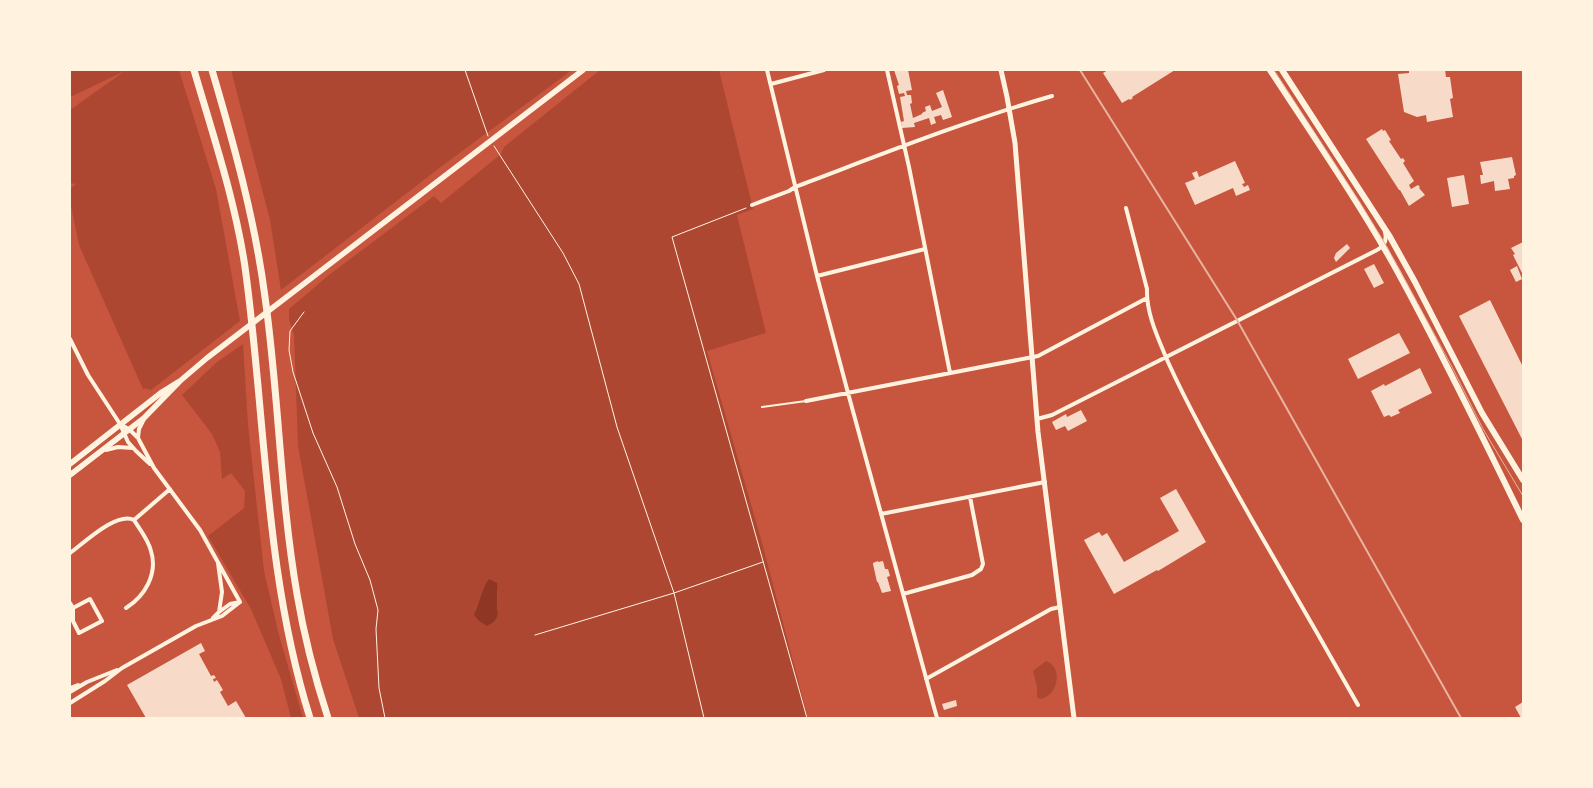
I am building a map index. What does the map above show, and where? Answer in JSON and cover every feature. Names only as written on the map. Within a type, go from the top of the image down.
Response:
[{"type":"highway","points":[[194,70],[226,181],[244,265],[257,363],[280,591],[292,652],[310,718]]},
{"type":"highway","points":[[212,70],[244,186],[260,264],[272,351],[285,497],[297,594],[306,638],[328,718]]},
{"type":"main road","points":[[70,475],[144,418],[180,381],[239,334],[584,70]]},
{"type":"main road","points":[[1270,70],[1395,268],[1448,369],[1523,520]]},
{"type":"main road","points":[[1282,70],[1385,230],[1415,282],[1482,413],[1523,480]]},
{"type":"main road","points":[[70,464],[166,388],[180,381]]},
{"type":"street","points":[[767,70],[817,276],[936,718]]},
{"type":"street","points":[[771,84],[824,70]]},
{"type":"street","points":[[887,70],[950,373]]},
{"type":"street","points":[[1001,70],[1010,108],[1014,143],[1037,419],[1074,718]]},
{"type":"street","points":[[752,205],[790,191],[795,187],[1010,108],[1052,96]]},
{"type":"street","points":[[1126,208],[1148,289],[1147,298],[1153,323],[1166,356],[1207,442],[1358,705]]},
{"type":"street","points":[[1037,419],[1052,415],[1382,247],[1386,238],[1385,230]]},
{"type":"street","points":[[817,276],[925,249]]},
{"type":"street","points":[[806,401],[1038,356],[1147,298]]},
{"type":"street","points":[[70,339],[88,375],[120,424],[138,438],[154,468]]},
{"type":"street","points":[[138,438],[139,428],[144,418]]},
{"type":"street","points":[[127,431],[133,448],[154,468],[200,530],[240,602]]},
{"type":"street","points":[[99,452],[115,447],[133,448]]},
{"type":"street","points":[[881,514],[1044,482]]},
{"type":"street","points":[[134,520],[170,489]]},
{"type":"street","points":[[903,594],[972,575],[981,569],[983,564],[970,497]]},
{"type":"street","points":[[70,553],[114,521],[126,518],[134,520],[152,552],[153,569],[144,591],[138,599],[126,608]]},
{"type":"street","points":[[216,559],[222,588],[219,612]]},
{"type":"street","points":[[70,603],[73,608],[72,621],[79,633],[102,621],[90,599],[73,608]]},
{"type":"street","points":[[70,703],[121,669],[211,619],[230,604],[240,602]]},
{"type":"street","points":[[211,619],[222,616],[240,602]]},
{"type":"street","points":[[926,679],[1051,609],[1060,607]]},
{"type":"street","points":[[70,688],[121,669]]},
{"type":"street","points":[[70,692],[87,682]]},
{"type":"lane","points":[[762,407],[806,401]]},
{"type":"path","points":[[465,70],[487,136],[563,253],[579,284],[617,427],[674,592],[704,718]]},
{"type":"path","points":[[752,205],[672,237],[807,718]]},
{"type":"path","points":[[304,312],[290,331],[289,350],[293,372],[312,433],[337,487],[355,544],[370,580],[378,610],[376,629],[379,688],[385,718]]},
{"type":"path","points":[[535,635],[764,562]]},
{"type":"shaded area","points":[[70,70],[179,70],[216,189],[240,321],[151,390],[143,389],[79,245],[70,201],[70,189],[76,184],[70,183],[70,110],[125,71],[70,97]]},
{"type":"shaded area","points":[[231,70],[572,70],[442,166],[281,290],[270,220]]},
{"type":"shaded area","points":[[600,70],[719,70],[753,209],[737,215],[766,333],[707,351],[761,539],[808,718],[359,718],[333,639],[298,446],[294,334],[289,320],[289,309],[329,275],[434,196],[441,203],[501,154],[504,147]],"holes":[[[485,585],[498,589],[498,610],[479,621],[475,610]]]},
{"type":"shaded area","points":[[243,344],[248,425],[264,571],[279,635],[303,718],[291,718],[281,679],[251,609],[208,536],[244,508],[245,491],[231,473],[222,479],[220,452],[212,434],[182,395],[217,362]]},
{"type":"shaded area","points":[[489,579],[497,583],[498,614],[495,620],[487,626],[474,615]]},
{"type":"shaded area","points":[[1046,661],[1055,669],[1057,674],[1056,681],[1055,687],[1051,692],[1046,697],[1040,699],[1037,697],[1037,687],[1033,671]]},
{"type":"building","points":[[894,70],[908,70],[912,90],[906,91],[907,95],[911,95],[912,103],[910,104],[913,118],[926,111],[925,107],[930,105],[932,111],[942,107],[936,93],[943,90],[952,117],[943,120],[941,115],[934,117],[936,123],[931,125],[929,118],[914,123],[915,127],[902,128],[901,122],[904,121],[900,97],[905,96],[904,93],[899,94],[897,86],[899,85]]},
{"type":"building","points":[[1108,70],[1175,70],[1130,100],[1122,103],[1103,73]]},
{"type":"building","points":[[1409,70],[1445,70],[1446,77],[1450,77],[1453,98],[1450,99],[1453,117],[1427,122],[1426,115],[1417,117],[1404,112],[1398,74],[1409,73]]},
{"type":"building","points":[[1382,129],[1383,131],[1385,130],[1391,140],[1389,141],[1401,159],[1403,158],[1405,161],[1403,163],[1414,181],[1409,185],[1411,189],[1418,185],[1425,195],[1409,206],[1366,139]]},
{"type":"building","points":[[1512,157],[1516,175],[1514,178],[1508,179],[1510,189],[1495,191],[1494,181],[1481,184],[1480,175],[1483,175],[1480,162]]},
{"type":"building","points":[[1235,161],[1245,183],[1242,184],[1244,187],[1248,185],[1250,190],[1236,196],[1233,188],[1195,205],[1185,183],[1195,179],[1192,173],[1197,171],[1199,177]]},
{"type":"building","points":[[1464,175],[1469,204],[1452,207],[1447,178]]},
{"type":"building","points":[[1523,242],[1523,275],[1511,248]]},
{"type":"building","points":[[1347,244],[1350,248],[1336,262],[1334,258],[1336,253]]},
{"type":"building","points":[[1374,264],[1384,283],[1374,288],[1364,269]]},
{"type":"building","points":[[1517,266],[1522,279],[1516,282],[1510,270]]},
{"type":"building","points":[[1490,300],[1523,367],[1522,439],[1459,316]]},
{"type":"building","points":[[1399,333],[1410,353],[1358,379],[1348,359]]},
{"type":"building","points":[[1420,368],[1432,393],[1398,410],[1400,413],[1391,417],[1389,415],[1384,417],[1371,391]]},
{"type":"building","points":[[1081,410],[1087,421],[1068,431],[1065,426],[1056,430],[1052,422],[1066,414],[1067,417]]},
{"type":"building","points":[[1176,489],[1206,542],[1158,571],[1114,594],[1084,540],[1099,532],[1102,536],[1107,533],[1124,562],[1179,531],[1160,498]]},
{"type":"building","points":[[883,561],[885,569],[888,569],[890,576],[887,577],[891,591],[882,593],[877,582],[873,563]]},
{"type":"building","points":[[201,643],[205,651],[199,654],[211,676],[214,675],[216,678],[213,679],[214,682],[217,680],[223,690],[220,692],[228,706],[236,701],[246,718],[146,718],[127,685]]},
{"type":"building","points":[[956,700],[957,706],[944,710],[942,704]]},
{"type":"building","points":[[1523,702],[1523,718],[1521,718],[1515,707]]},
{"type":"tram line","points":[[1274,70],[1387,247],[1452,367],[1483,429],[1523,496]]},
{"type":"railway","points":[[1080,70],[1237,320],[1461,718]]}]
